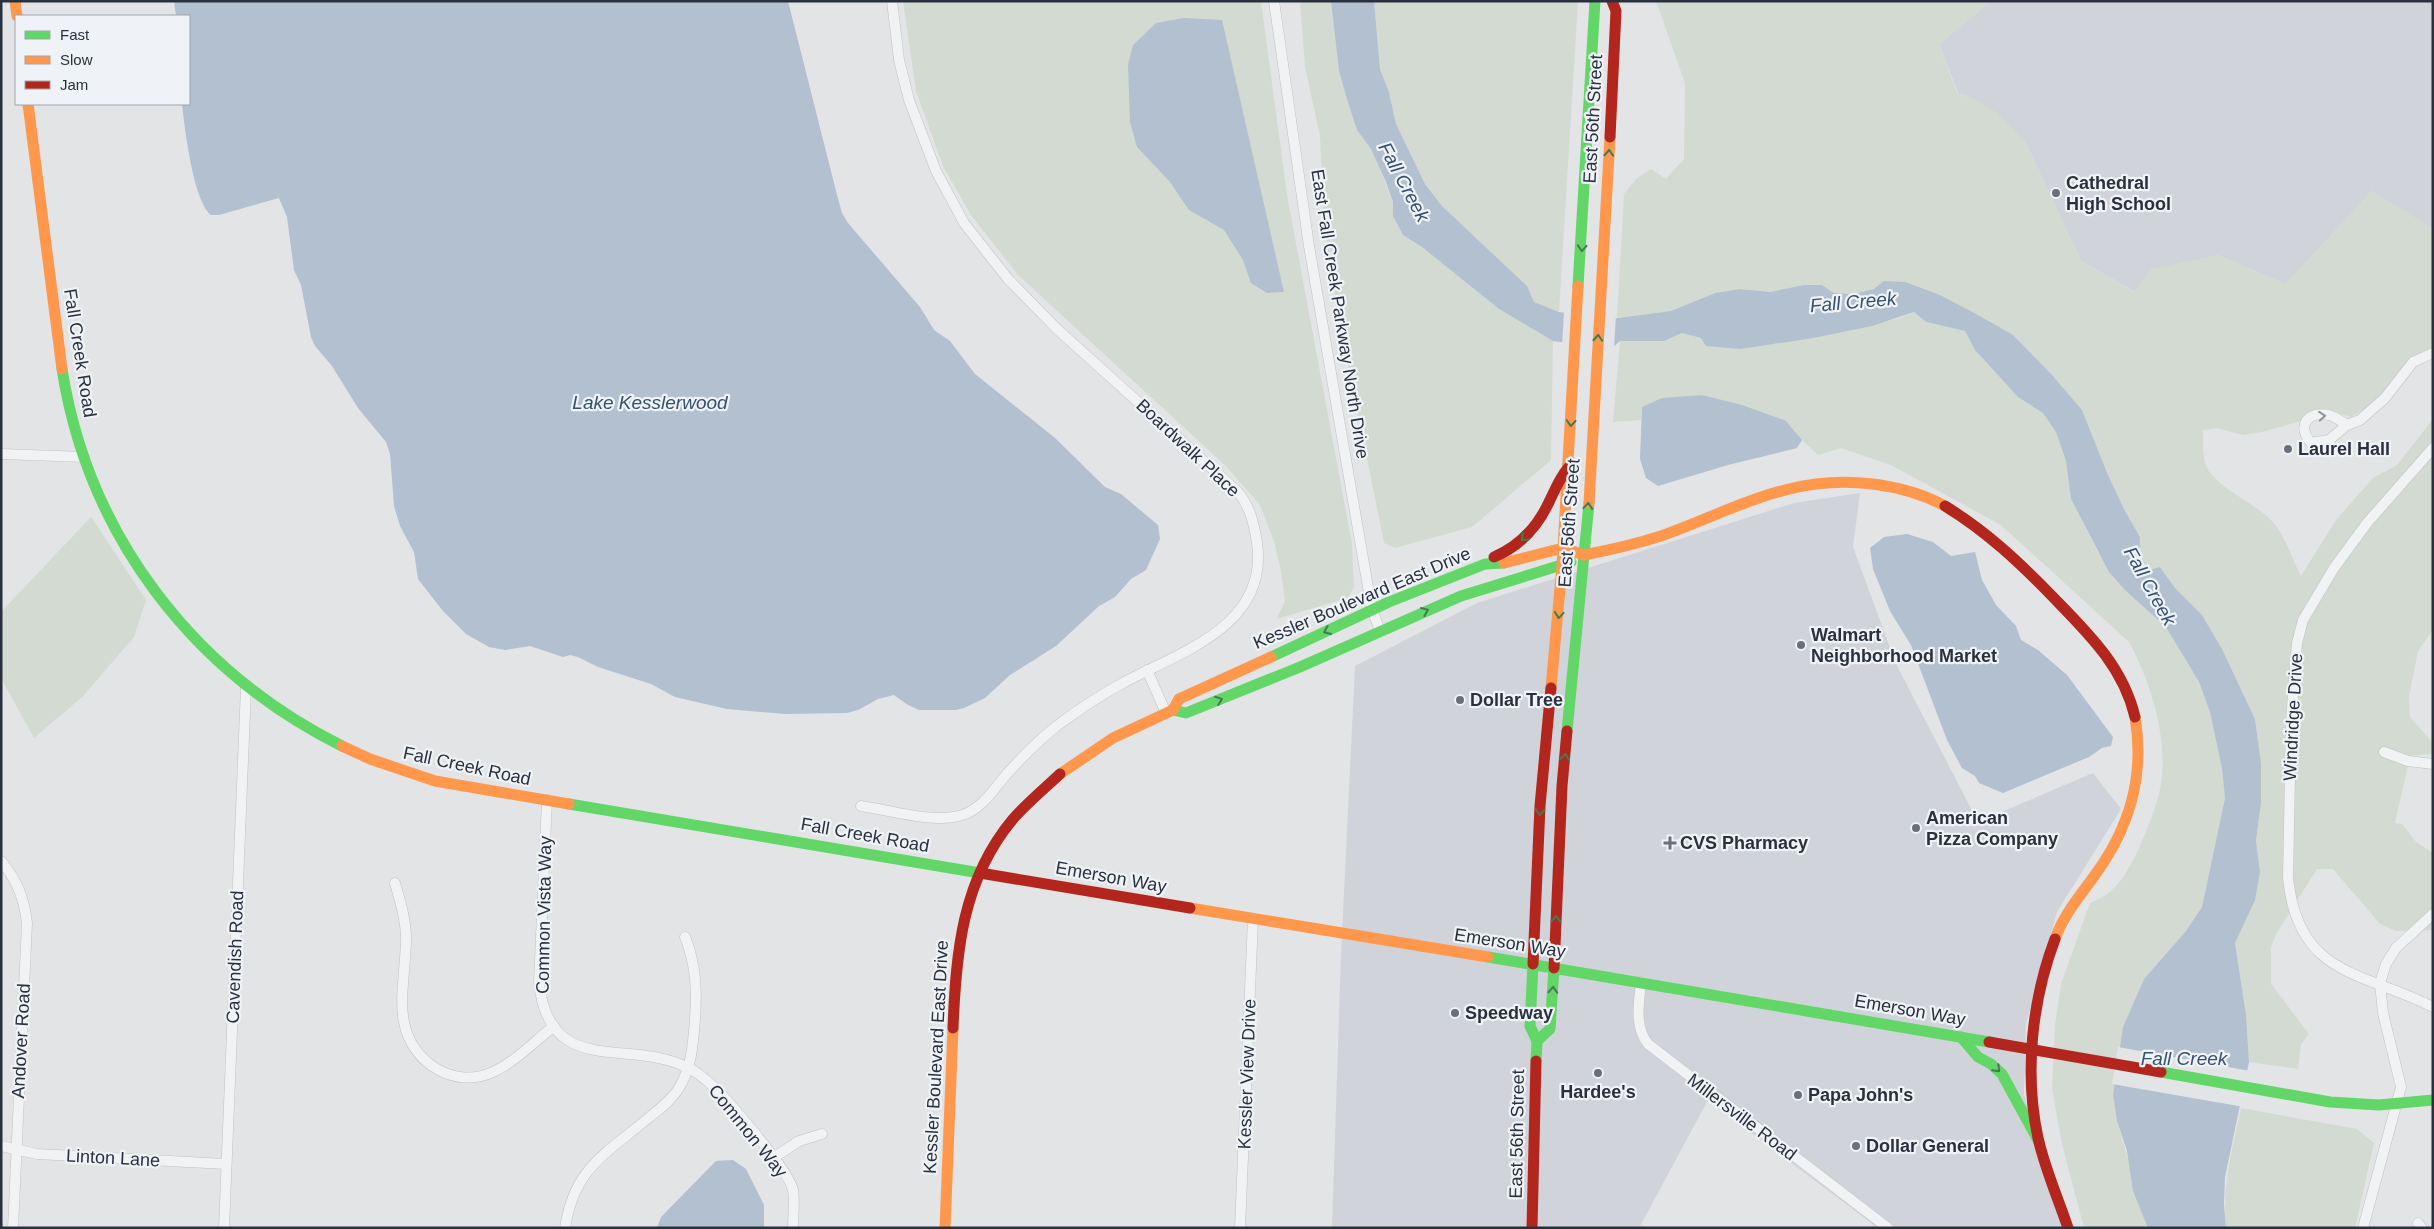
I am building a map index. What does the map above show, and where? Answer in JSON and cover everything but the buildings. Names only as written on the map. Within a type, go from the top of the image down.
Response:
[{"type":"main road","points":[[15,1],[17,15]]},
{"type":"main road","name":"East 56th Street","points":[[1532,1228],[1537,1041],[1530,1026],[1540,806],[1564,548],[1595,1]]},
{"type":"main road","name":"East 56th Street","points":[[1537,1041],[1550,1029],[1562,793],[1584,555],[1595,386],[1616,10],[1612,1]]},
{"type":"main road","name":"Fall Creek Road","points":[[28,105],[63,380],[84,457],[96,491],[115,530],[146,579],[197,642],[246,687],[299,724],[347,749],[382,765],[435,781],[820,844],[980,873]]},
{"type":"main road","points":[[1485,564],[1514,547],[1530,532],[1546,510],[1556,481],[1568,468]]},
{"type":"main road","points":[[1564,548],[1584,555],[1659,537],[1792,486],[1834,481],[1891,486],[1945,506],[1978,525],[2014,557],[2084,629],[2109,659],[2128,693],[2137,731],[2139,755],[2137,785],[2132,807],[2122,833],[2062,920],[2056,934],[2042,993],[2034,1049],[2033,1101],[2039,1142]]},
{"type":"main road","name":"Kessler Boulevard East Drive","points":[[945,1228],[956,961],[963,920],[980,873],[992,848],[1009,824],[1038,793],[1065,770],[1113,738],[1169,711],[1179,699],[1372,610],[1485,564],[1494,564],[1564,548]]},
{"type":"main road","name":"Kessler Boulevard East Drive","points":[[1169,711],[1186,712],[1300,666],[1468,593],[1562,566],[1584,555]]},
{"type":"main road","name":"Emerson Way","points":[[980,873],[1641,982],[2087,1058],[2330,1102],[2368,1105],[2433,1100]]},
{"type":"main road","points":[[1962,1037],[1978,1057],[1992,1064],[2002,1074],[2039,1142],[2068,1228]]},
{"type":"street","name":"Boardwalk Place","points":[[861,806],[940,818],[966,814],[980,805],[1027,753],[1059,725],[1112,689],[1216,635],[1241,608],[1253,584],[1258,563],[1256,528],[1244,499],[1032,304],[1008,279],[964,223],[936,171],[909,100],[898,60],[892,1]]},
{"type":"street","name":"East Fall Creek Parkway North Drive","points":[[1274,1],[1309,246],[1372,610],[1380,630]]},
{"type":"street","points":[[2347,425],[2355,423],[2375,408],[2413,362],[2433,353]]},
{"type":"street","name":"Windridge Drive","points":[[2433,448],[2368,523],[2334,568],[2306,613],[2297,643],[2291,722],[2288,878],[2290,899],[2304,933],[2316,950],[2341,970],[2433,1007]]},
{"type":"street","points":[[1,454],[84,457]]},
{"type":"street","points":[[1147,670],[1169,711]]},
{"type":"street","name":"Cavendish Road","points":[[224,1228],[246,687]]},
{"type":"street","points":[[2384,752],[2408,761],[2433,764]]},
{"type":"street","name":"Common Vista Way","points":[[547,800],[539,983],[545,1011],[554,1026]]},
{"type":"street","name":"Andover Road","points":[[1,860],[11,872],[21,891],[27,923],[15,1151],[13,1228]]},
{"type":"street","points":[[395,883],[403,909],[406,936],[404,1022],[409,1042],[423,1060],[435,1069],[451,1075],[466,1077],[482,1076],[506,1064],[554,1026]]},
{"type":"street","points":[[2363,1228],[2398,1103],[2400,1080],[2384,1018],[2380,985],[2386,964],[2396,948],[2433,914]]},
{"type":"street","name":"Kessler View Drive","points":[[1240,1228],[1253,919]]},
{"type":"street","points":[[565,1228],[573,1194],[587,1171],[667,1102],[679,1087],[688,1068],[692,1052],[696,972],[685,937]]},
{"type":"street","name":"Millersville Road","points":[[1641,982],[1638,1022],[1641,1034],[1648,1044],[1888,1228]]},
{"type":"street","name":"Common Way","points":[[554,1026],[570,1041],[590,1050],[660,1058],[688,1068],[720,1093],[787,1174],[793,1189],[793,1228]]},
{"type":"street","points":[[773,1158],[799,1141],[822,1134]]},
{"type":"street","name":"Linton Lane","points":[[1,1146],[15,1151],[37,1154],[226,1164]]},
{"type":"shaded area","points":[[903,1],[1261,1],[1287,195],[1352,544],[1354,587],[1348,598],[1276,619],[1285,602],[1281,571],[1274,541],[1260,505],[1226,466],[1018,275],[971,215],[943,166],[916,91]]},
{"type":"shaded area","points":[[1300,1],[1331,1],[1339,71],[1357,130],[1371,149],[1378,164],[1393,202],[1393,216],[1403,235],[1422,247],[1499,309],[1553,341],[1551,460],[1472,527],[1395,548],[1384,543],[1339,319],[1325,233],[1320,136],[1305,67]]},
{"type":"shaded area","points":[[1374,1],[1578,1],[1559,312],[1534,302],[1527,286],[1442,206],[1425,184],[1396,124],[1389,92],[1380,69]]},
{"type":"shaded area","points":[[1656,1],[1991,1],[1939,44],[1957,93],[1972,98],[1996,112],[2025,141],[2081,261],[2134,292],[2151,269],[2217,255],[2286,284],[2372,191],[2433,227],[2433,351],[2423,351],[2370,406],[2351,417],[2333,412],[2262,432],[2243,435],[2217,428],[2203,430],[2205,464],[2212,476],[2257,508],[2273,522],[2285,541],[2301,576],[2336,520],[2373,478],[2397,465],[2433,419],[2433,630],[2418,651],[2409,697],[2410,717],[2433,743],[2433,751],[2431,754],[2410,756],[2395,823],[2402,824],[2416,842],[2433,853],[2433,930],[2396,931],[2380,924],[2333,869],[2317,869],[2276,934],[2271,947],[2271,984],[2309,1034],[2301,1044],[2298,1069],[2249,1062],[2246,1015],[2235,943],[2260,872],[2256,841],[2261,803],[2261,763],[2255,719],[2222,649],[2202,615],[2175,588],[2160,567],[2152,569],[2138,564],[2140,537],[2108,475],[2082,410],[2013,335],[1874,289],[1853,294],[1834,293],[1822,285],[1804,285],[1770,292],[1740,289],[1715,293],[1671,311],[1617,318],[1624,194],[1636,179],[1651,169],[1666,179],[1684,159],[1685,83]]},
{"type":"shaded area","name":"Cathedral High School","points":[[1991,1],[2433,1],[2432,229],[2372,191],[2286,284],[2217,255],[2135,292],[2081,261],[2025,141],[1972,98],[1958,93],[1939,44]]},
{"type":"shaded area","points":[[1914,312],[1926,322],[1965,331],[1975,350],[2018,397],[2043,413],[2056,432],[2066,461],[2071,499],[2098,552],[2127,592],[2166,627],[2199,682],[2210,712],[2222,769],[2225,798],[2202,907],[2186,931],[2144,979],[2123,1027],[2113,1094],[2117,1121],[2148,1228],[2084,1228],[2062,1144],[2052,1088],[2055,1025],[2061,984],[2090,903],[2114,888],[2130,866],[2149,825],[2161,784],[2162,748],[2156,711],[2144,675],[2129,642],[2001,525],[1891,465],[1841,448],[1818,455],[1786,421],[1642,407],[1641,420],[1613,422],[1620,341],[1664,341],[1682,333],[1701,338],[1775,344],[1808,339],[1896,319]]},
{"type":"shaded area","points":[[1860,493],[1853,547],[1896,664],[1978,822],[2093,773],[2121,809],[2057,912],[2026,1024],[2024,1094],[2062,1228],[1878,1228],[1708,1100],[1639,1228],[1332,1228],[1341,955],[1355,666],[1477,603],[1794,503]]},
{"type":"shaded area","points":[[91,517],[146,600],[134,637],[83,696],[34,738],[1,678],[1,612]]},
{"type":"shaded area","points":[[2241,1108],[2357,1129],[2374,1143],[2355,1228],[2226,1228],[2225,1196],[2231,1153]]},
{"type":"water","name":"Lake Kesslerwood","points":[[174,1],[788,1],[837,195],[842,213],[848,223],[920,307],[934,330],[950,341],[975,374],[1055,438],[1105,487],[1121,494],[1158,525],[1160,539],[1146,570],[1131,579],[1115,597],[1099,606],[1056,646],[1010,675],[985,698],[955,710],[919,710],[894,695],[878,699],[858,710],[847,713],[786,714],[727,709],[675,697],[651,684],[598,667],[578,657],[570,655],[563,657],[530,646],[505,650],[489,647],[466,634],[443,611],[418,579],[414,552],[400,526],[394,506],[390,454],[386,442],[358,408],[332,366],[315,346],[311,337],[301,285],[294,270],[287,217],[279,198],[219,215],[211,215],[199,195],[191,163],[182,105],[190,105],[190,15],[176,15]]},
{"type":"water","name":"Fall Creek","points":[[1331,1],[1374,1],[1380,69],[1389,92],[1396,124],[1425,184],[1442,206],[1527,286],[1534,302],[1559,312],[1610,319],[1671,311],[1715,293],[1740,289],[1770,292],[1804,285],[1822,285],[1834,293],[1853,294],[1874,289],[1884,281],[1905,282],[1940,295],[2013,335],[2051,374],[2082,410],[2108,475],[2140,537],[2139,564],[2152,569],[2160,567],[2175,588],[2202,615],[2222,649],[2255,719],[2261,763],[2261,803],[2256,841],[2260,872],[2255,900],[2235,943],[2246,1015],[2249,1062],[2225,1177],[2224,1204],[2226,1228],[2148,1228],[2133,1191],[2127,1151],[2117,1121],[2113,1094],[2123,1027],[2144,979],[2186,931],[2202,907],[2225,798],[2222,769],[2210,712],[2199,682],[2166,627],[2127,592],[2109,572],[2071,499],[2066,461],[2056,432],[2043,413],[2018,397],[1975,350],[1965,331],[1926,322],[1914,312],[1872,326],[1808,339],[1740,349],[1706,346],[1701,338],[1682,333],[1664,341],[1620,341],[1611,349],[1553,341],[1499,309],[1422,247],[1403,235],[1393,216],[1393,202],[1386,182],[1371,149],[1357,130],[1347,99],[1339,71]]},
{"type":"water","points":[[1184,18],[1222,20],[1284,292],[1267,293],[1251,283],[1243,260],[1224,230],[1189,210],[1170,182],[1137,147],[1130,122],[1128,65],[1133,45],[1156,23]]},
{"type":"water","points":[[1702,395],[1742,405],[1786,421],[1802,440],[1797,448],[1728,465],[1658,486],[1646,478],[1640,459],[1642,407],[1662,398]]},
{"type":"water","points":[[1907,534],[1933,542],[1951,556],[1975,552],[1982,580],[1996,605],[2016,626],[2021,640],[2038,650],[2067,675],[2113,737],[2111,746],[2102,748],[2089,757],[2003,793],[1979,783],[1975,776],[1962,768],[1947,740],[1911,645],[1890,611],[1873,569],[1870,548],[1884,537]]},
{"type":"water","points":[[733,1160],[746,1169],[764,1205],[764,1228],[657,1228],[661,1217],[716,1161]]},
{"type":"pier","points":[[1564,311],[1610,317],[1616,315],[1614,349],[1610,351],[1562,345]]},
{"type":"pier","points":[[2118,1047],[2250,1071],[2244,1107],[2112,1084]]},
{"type":"traffic: fast","points":[[1578,286],[1595,1]]},
{"type":"traffic: fast","points":[[62,369],[75,430],[96,487],[122,541],[156,592],[194,638],[239,679],[288,715],[342,746]]},
{"type":"traffic: fast","points":[[1567,731],[1589,503]]},
{"type":"traffic: fast","points":[[1173,710],[1186,713],[1300,667],[1461,596],[1571,562]]},
{"type":"traffic: fast","points":[[1271,657],[1389,602],[1485,564],[1504,563]]},
{"type":"traffic: fast","points":[[569,804],[980,873]]},
{"type":"traffic: fast","points":[[1488,957],[1989,1042]]},
{"type":"traffic: fast","points":[[1533,964],[1530,1026],[1537,1041],[1536,1061]]},
{"type":"traffic: fast","points":[[1537,1041],[1550,1029],[1554,968]]},
{"type":"traffic: fast","points":[[1961,1037],[1978,1057],[1991,1064],[2002,1074],[2039,1142]]},
{"type":"traffic: fast","points":[[2161,1072],[2330,1102],[2379,1105],[2433,1100]]},
{"type":"traffic: slow","points":[[15,1],[17,15]]},
{"type":"traffic: slow","points":[[28,105],[62,369]]},
{"type":"traffic: slow","points":[[1589,503],[1610,137]]},
{"type":"traffic: slow","points":[[1551,688],[1562,566],[1578,286]]},
{"type":"traffic: slow","points":[[1584,555],[1652,539],[1764,496],[1815,484],[1843,482],[1882,485],[1901,489],[1945,506]]},
{"type":"traffic: slow","points":[[1504,563],[1563,548],[1584,555]]},
{"type":"traffic: slow","points":[[1060,774],[1113,738],[1173,710],[1179,699],[1271,657]]},
{"type":"traffic: slow","points":[[2055,939],[2068,913],[2107,857],[2126,819],[2132,800],[2138,760],[2135,717]]},
{"type":"traffic: slow","points":[[342,746],[370,759],[435,781],[569,804]]},
{"type":"traffic: slow","points":[[1190,908],[1488,957]]},
{"type":"traffic: slow","points":[[945,1228],[953,1028]]},
{"type":"traffic: jam","points":[[1610,137],[1616,11],[1612,1]]},
{"type":"traffic: jam","points":[[1494,557],[1520,542],[1533,528],[1568,468]]},
{"type":"traffic: jam","points":[[1945,506],[1988,536],[2014,559],[2078,623],[2113,666],[2122,682],[2135,717]]},
{"type":"traffic: jam","points":[[1533,964],[1540,806],[1551,688]]},
{"type":"traffic: jam","points":[[1554,968],[1562,786],[1567,731]]},
{"type":"traffic: jam","points":[[953,1028],[956,972],[965,918],[972,892],[996,842],[1013,819],[1060,774]]},
{"type":"traffic: jam","points":[[980,873],[1190,908]]},
{"type":"traffic: jam","points":[[2055,939],[2047,962],[2036,1012],[2031,1063],[2032,1088],[2034,1113],[2041,1150],[2068,1228]]},
{"type":"traffic: jam","points":[[1989,1042],[2161,1072]]},
{"type":"traffic: jam","points":[[1532,1228],[1536,1061]]},
{"type":"place","name":"Cathedral High School","points":[[2056,193]]},
{"type":"place","name":"Laurel Hall","points":[[2288,449]]},
{"type":"place","name":"Walmart Neighborhood Market","points":[[1801,645]]},
{"type":"place","name":"Dollar Tree","points":[[1460,700]]},
{"type":"place","name":"American Pizza Company","points":[[1916,828]]},
{"type":"place","name":"CVS Pharmacy","points":[[1670,843]]},
{"type":"place","name":"Speedway","points":[[1455,1013]]},
{"type":"place","name":"Hardee's","points":[[1598,1073]]},
{"type":"place","name":"Papa John's","points":[[1798,1095]]},
{"type":"place","name":"Dollar General","points":[[1856,1146]]}]
